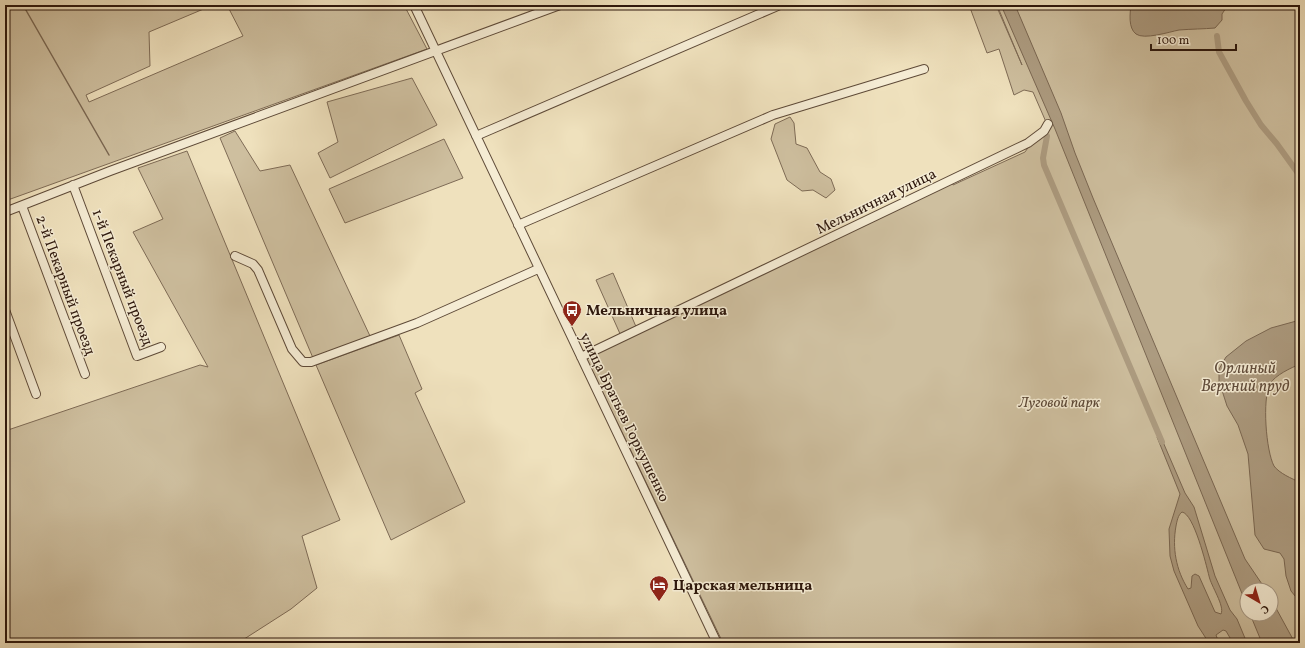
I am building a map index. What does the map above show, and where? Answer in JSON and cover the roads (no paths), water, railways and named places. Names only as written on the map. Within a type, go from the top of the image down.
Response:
[{"type":"street","name":"улица Братьев Горкушенко","points":[[414,5],[538,269],[717,643]]},
{"type":"street","points":[[5,212],[435,49],[560,5]]},
{"type":"street","points":[[476,136],[780,5]]},
{"type":"street","points":[[518,225],[773,115],[924,69]]},
{"type":"street","name":"Мельничная улица","points":[[581,357],[1028,143],[1044,131],[1048,124]]},
{"type":"street","name":"1-й Пекарный проезд","points":[[73,185],[137,356],[161,347]]},
{"type":"street","name":"2-й Пекарный проезд","points":[[22,206],[85,374]]},
{"type":"street","points":[[236,256],[253,264],[258,270],[292,348],[303,362],[310,362],[417,323],[538,269]]},
{"type":"street","points":[[5,310],[36,394]]},
{"type":"water","points":[[1001,5],[1015,5],[1061,113],[1093,198],[1245,559],[1261,582],[1239,582],[1239,586],[1055,129]]},
{"type":"water","points":[[1131,5],[1228,5],[1222,14],[1222,20],[1215,28],[1179,30],[1157,35],[1140,36],[1133,31],[1132,28],[1130,20]]},
{"type":"water","name":"Орлиный Верхний пруд","points":[[1300,320],[1300,364],[1279,375],[1270,384],[1266,401],[1266,425],[1269,449],[1274,466],[1282,473],[1300,482],[1300,602],[1291,591],[1286,576],[1284,559],[1280,553],[1264,549],[1255,535],[1248,454],[1238,425],[1227,406],[1219,381],[1219,369],[1226,357],[1246,341],[1271,328]]},
{"type":"water","points":[[1160,435],[1185,493],[1194,507],[1215,576],[1230,610],[1237,619],[1247,643],[1233,643],[1226,631],[1223,630],[1216,635],[1219,643],[1209,643],[1198,626],[1174,571],[1170,556],[1169,529],[1180,494],[1157,437]],"holes":[[[1182,512],[1191,521],[1199,540],[1210,580],[1221,606],[1221,614],[1215,612],[1199,576],[1195,574],[1192,576],[1191,588],[1188,589],[1180,574],[1174,542],[1178,518]]]},
{"type":"water","points":[[1279,614],[1295,643],[1262,643],[1253,622],[1279,622]]},
{"type":"waterway","points":[[23,5],[109,155]]},
{"type":"waterway","points":[[1217,36],[1219,52],[1246,101],[1261,125],[1300,176]]},
{"type":"waterway","points":[[1047,136],[1043,158],[1044,165],[1162,442]]},
{"type":"place","name":"Мельничная улица","points":[[572,327]]},
{"type":"place","name":"Царская мельница","points":[[659,602]]},
{"type":"park label","name":"Луговой парк","points":[[1059,402]]}]
